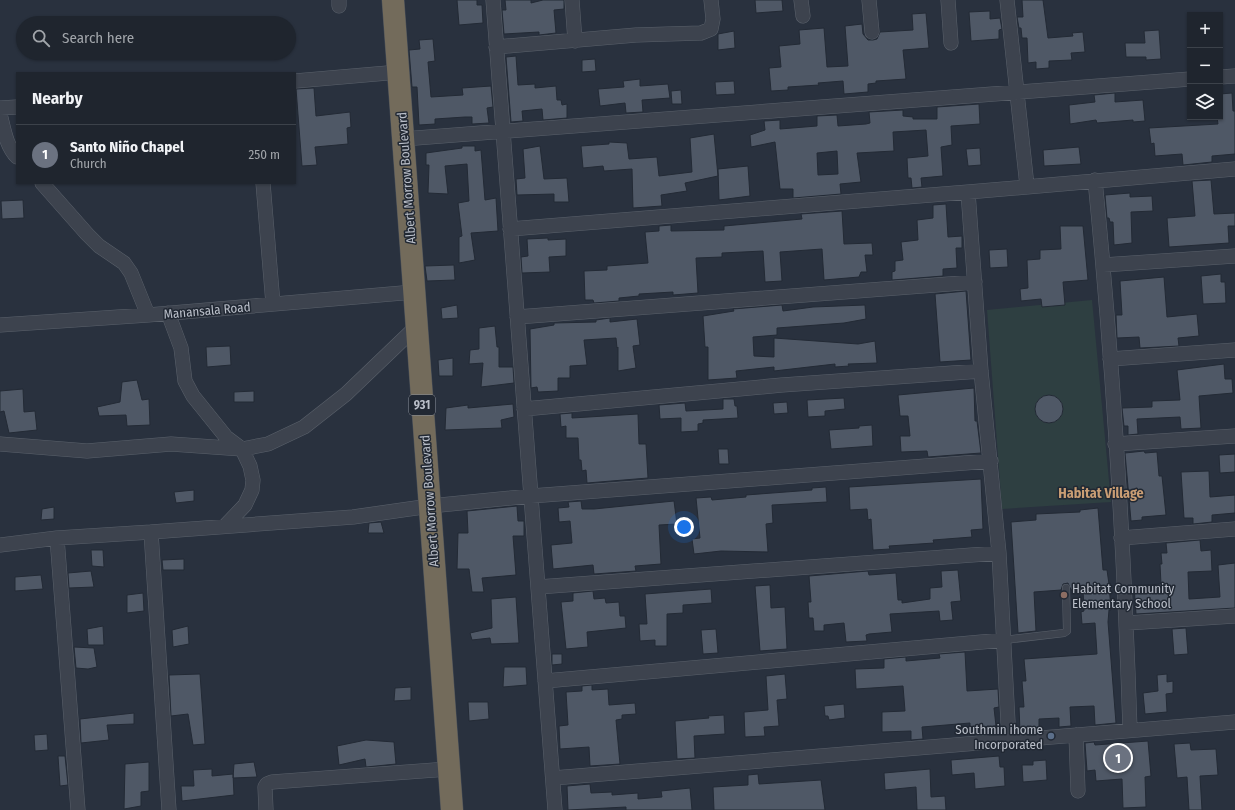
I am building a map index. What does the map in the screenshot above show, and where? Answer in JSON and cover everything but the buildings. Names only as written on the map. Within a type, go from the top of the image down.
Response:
[{"type":"highway","name":"Albert Morrow Boulevard","points":[[393,0],[452,810]]},
{"type":"street","points":[[493,0],[555,810]]},
{"type":"street","points":[[572,0],[575,41]]},
{"type":"street","points":[[496,47],[706,31],[711,29],[712,24],[711,0]]},
{"type":"street","points":[[801,0],[803,16]]},
{"type":"street","points":[[869,0],[872,32]]},
{"type":"street","points":[[948,0],[951,43]]},
{"type":"street","points":[[1007,0],[1027,186]]},
{"type":"street","points":[[296,81],[399,72]]},
{"type":"street","points":[[1223,77],[1235,76]]},
{"type":"street","points":[[403,139],[1016,91],[1187,79]]},
{"type":"street","points":[[0,108],[16,107]]},
{"type":"street","points":[[0,114],[6,138],[16,156]]},
{"type":"street","points":[[510,228],[968,192],[1235,168]]},
{"type":"street","points":[[1094,180],[1103,265],[1110,359],[1127,623],[1130,729]]},
{"type":"street","points":[[43,184],[99,246],[124,263],[131,273],[148,315]]},
{"type":"street","points":[[263,184],[273,304]]},
{"type":"street","points":[[968,192],[981,371],[999,553],[1009,741]]},
{"type":"street","points":[[1103,265],[1235,256]]},
{"type":"street","points":[[517,317],[975,282]]},
{"type":"street","name":"Manansala Road","points":[[0,325],[168,314],[414,292]]},
{"type":"street","points":[[168,314],[181,348],[185,381],[193,396],[226,436],[242,449],[250,466],[253,480],[252,490],[245,505],[225,526]]},
{"type":"street","points":[[0,444],[87,451],[171,444],[242,449],[268,444],[304,427],[346,394],[417,326]]},
{"type":"street","points":[[1110,359],[1235,350]]},
{"type":"street","points":[[524,408],[782,385],[981,371]]},
{"type":"street","points":[[1115,444],[1235,436]]},
{"type":"street","points":[[0,545],[57,538],[353,516],[430,506],[531,496],[991,461]]},
{"type":"street","points":[[1121,538],[1235,530]]},
{"type":"street","points":[[151,532],[169,810]]},
{"type":"street","points":[[57,538],[78,810]]},
{"type":"street","points":[[538,587],[999,553]]},
{"type":"street","points":[[1127,623],[1235,616]]},
{"type":"street","points":[[545,681],[1004,640]]},
{"type":"street","points":[[553,778],[1009,741],[1130,729],[1235,722]]},
{"type":"street","points":[[1076,735],[1078,792]]},
{"type":"street","points":[[266,810],[265,787],[267,784],[272,782],[448,769]]},
{"type":"lane","points":[[1004,640],[1064,633],[1067,631],[1066,588]]},
{"type":"shaded area","points":[[1092,300],[1111,502],[1002,509],[987,310]]},
{"type":"place","name":"Habitat Community Elementary School","points":[[1064,595]]},
{"type":"place","name":"Southmin ihome Incorporated","points":[[1051,736]]},
{"type":"place","name":"Santo Niño Chapel","points":[[1118,758]]},
{"type":"district","name":"Habitat Village","points":[[1101,493]]}]
